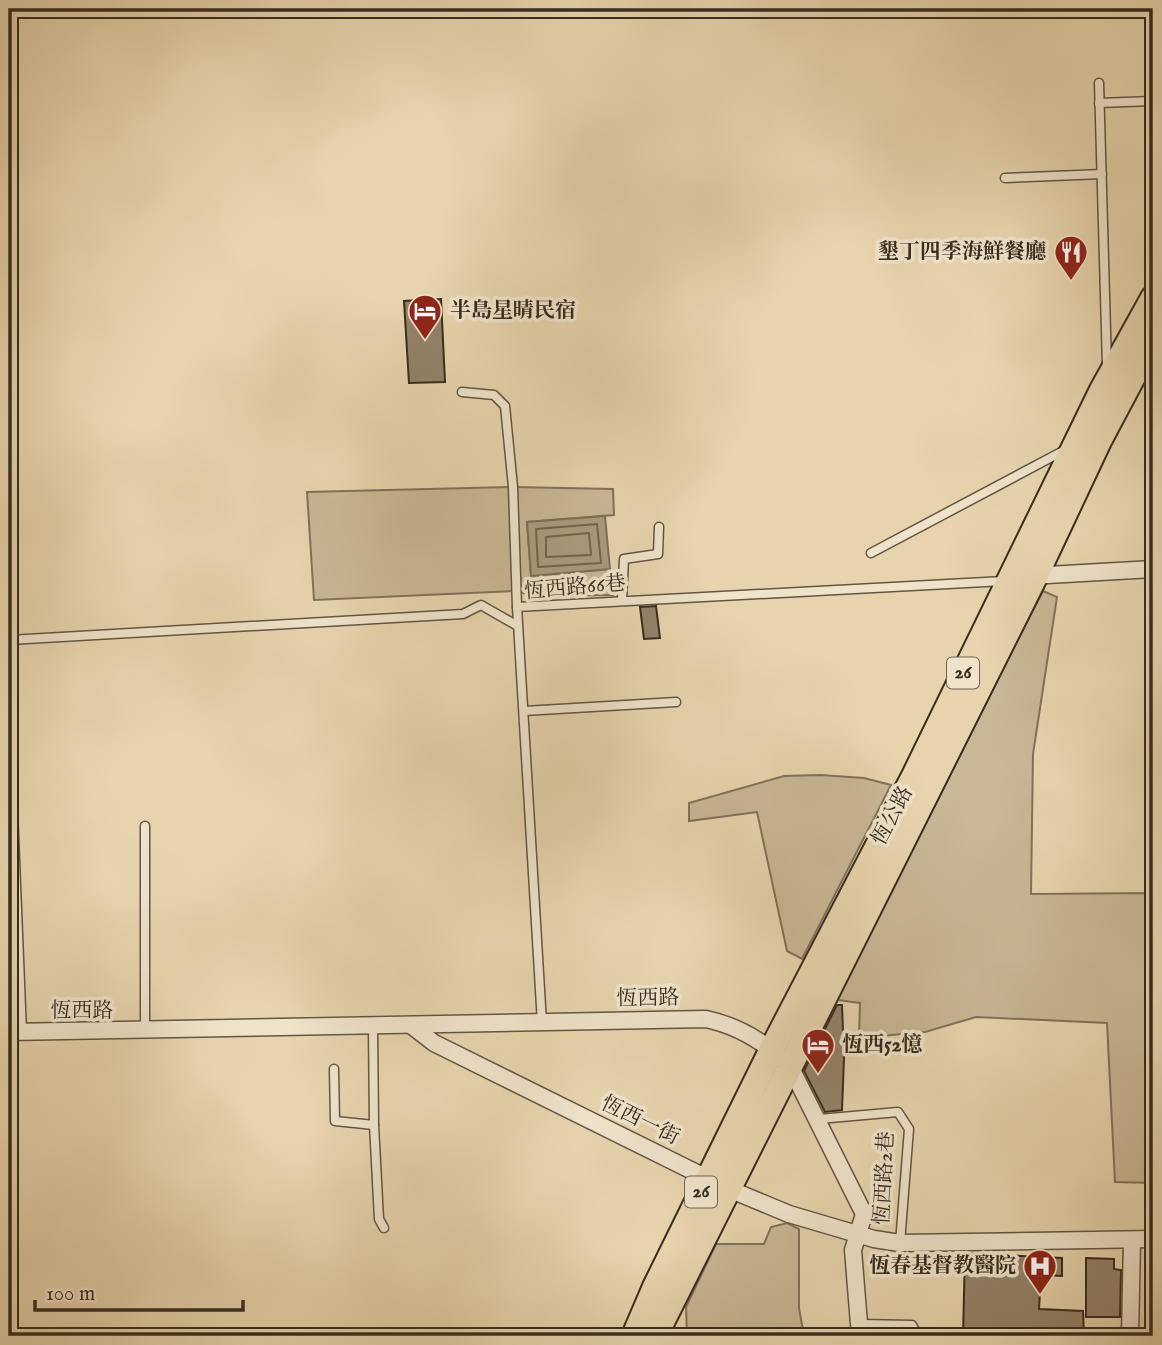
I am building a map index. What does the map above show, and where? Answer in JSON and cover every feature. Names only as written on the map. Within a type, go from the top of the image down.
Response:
[{"type":"main road","name":"恆公路","points":[[655,1336],[772,1049],[914,776],[1074,445],[1153,298]]},
{"type":"main road","name":"恆公路","points":[[634,1336],[654,1287],[790,1066],[1036,575],[1099,442],[1153,339]]},
{"type":"street","points":[[1007,581],[1036,575],[1153,569]]},
{"type":"street","name":"恆西路","points":[[16,1032],[145,1032],[706,1019],[744,1032],[772,1049],[790,1066],[819,1119],[864,1214],[853,1250],[860,1330]]},
{"type":"street","name":"恆西一街","points":[[412,1026],[434,1043],[718,1184],[789,1214],[858,1234]]},
{"type":"street","points":[[858,1234],[900,1243],[1153,1239]]},
{"type":"street","points":[[1130,1336],[1132,1241]]},
{"type":"lane","points":[[1099,83],[1108,379]]},
{"type":"lane","points":[[1099,103],[1153,101]]},
{"type":"lane","points":[[1005,178],[1102,174]]},
{"type":"lane","points":[[462,393],[494,395],[505,406],[513,487],[517,607]]},
{"type":"lane","points":[[871,553],[1074,445]]},
{"type":"lane","points":[[622,600],[624,559],[658,554],[659,527]]},
{"type":"lane","name":"恆西路66巷","points":[[542,1023],[517,607],[1007,581]]},
{"type":"lane","points":[[9,640],[463,614],[481,605],[516,625]]},
{"type":"lane","points":[[524,711],[676,702]]},
{"type":"lane","points":[[9,713],[16,1032]]},
{"type":"lane","points":[[145,826],[145,1032]]},
{"type":"lane","points":[[373,1027],[373,1125],[379,1219],[384,1228]]},
{"type":"lane","points":[[334,1069],[335,1121],[373,1125]]},
{"type":"lane","name":"恆西路2巷","points":[[819,1119],[898,1112],[905,1121],[909,1129],[900,1243]]},
{"type":"lane","points":[[860,1330],[912,1325],[918,1336]]},
{"type":"shaded area","points":[[513,487],[613,489],[614,515],[527,522],[531,576],[610,569],[613,595],[535,596],[516,591],[314,600],[307,492]]},
{"type":"shaded area","points":[[1043,591],[1057,597],[1033,754],[1031,894],[1153,893],[1153,1183],[1115,1182],[1107,1023],[976,1017],[925,1032],[859,1038],[860,1003],[829,999]]},
{"type":"shaded area","points":[[784,776],[864,778],[891,785],[802,959],[787,951],[757,812],[689,821],[689,803]]},
{"type":"shaded area","points":[[787,1223],[799,1229],[799,1308],[804,1336],[687,1336],[686,1307],[716,1244],[764,1244],[771,1227]]},
{"type":"water","points":[[605,516],[610,569],[531,576],[527,522]]},
{"type":"building","name":"半島星晴民宿","points":[[441,299],[445,382],[409,383],[404,301]]},
{"type":"building","points":[[656,606],[660,638],[644,639],[640,607]]},
{"type":"building","points":[[837,1005],[842,1005],[842,1110],[825,1112],[804,1071]]},
{"type":"building","points":[[965,1253],[1062,1258],[1062,1276],[1041,1275],[1039,1309],[1083,1311],[1084,1336],[963,1336]]},
{"type":"building","points":[[1086,1258],[1114,1259],[1114,1269],[1121,1270],[1120,1317],[1086,1317]]},
{"type":"place","name":"墾丁四季海鮮餐廳","points":[[1071,282]]},
{"type":"place","name":"半島星晴民宿","points":[[425,341]]},
{"type":"place","name":"恆西52憶","points":[[818,1075]]},
{"type":"place","name":"恆春基督教醫院","points":[[1040,1296]]}]
